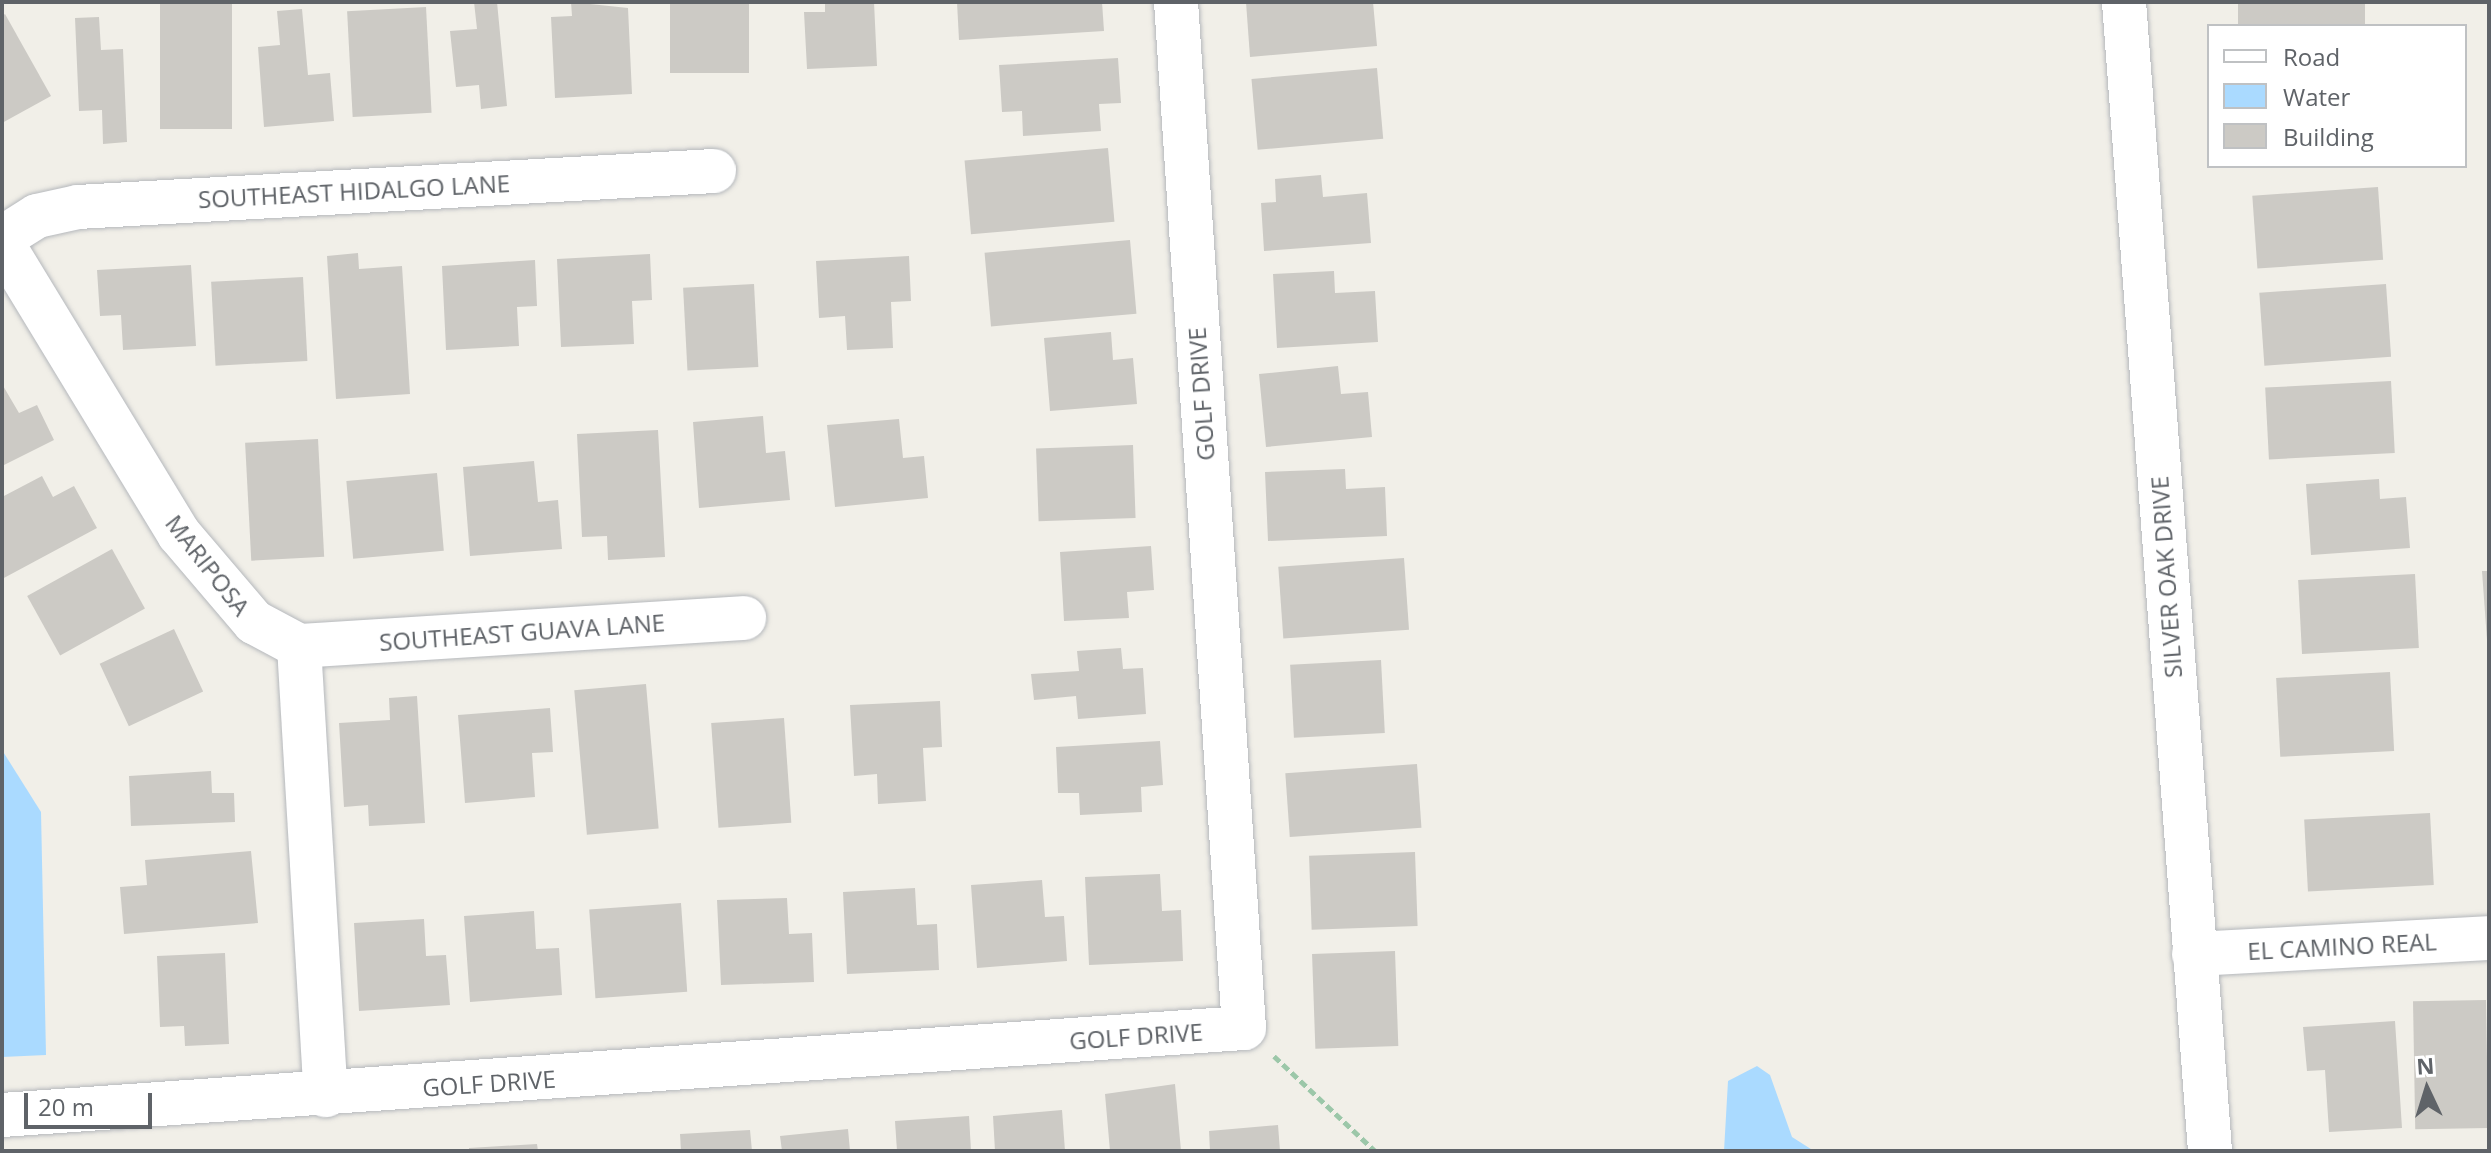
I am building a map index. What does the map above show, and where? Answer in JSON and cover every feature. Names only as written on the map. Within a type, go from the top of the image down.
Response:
[{"type":"street","name":"GOLF DRIVE","points":[[2,1115],[326,1095],[1244,1028],[1176,2]]},
{"type":"street","name":"SILVER OAK DRIVE","points":[[2124,2],[2210,1151]]},
{"type":"street","name":"SOUTHEAST HIDALGO LANE","points":[[2,241],[37,216],[78,207],[714,171]]},
{"type":"street","name":"MARIPOSA","points":[[2,241],[179,534],[254,622],[299,646]]},
{"type":"street","name":"SOUTHEAST GUAVA LANE","points":[[299,646],[744,618]]},
{"type":"street","points":[[299,646],[326,1095]]},
{"type":"street","name":"EL CAMINO REAL","points":[[2194,954],[2489,938]]},
{"type":"path","points":[[1244,1028],[1375,1151]]},
{"type":"water","points":[[2,750],[41,812],[46,1055],[2,1057]]},
{"type":"water","points":[[1757,1066],[1770,1075],[1792,1137],[1814,1151],[1724,1151],[1728,1081]]},
{"type":"building","points":[[160,2],[232,2],[232,129],[160,129]]},
{"type":"building","points":[[474,2],[497,2],[507,106],[481,109],[479,85],[456,87],[450,31],[477,29]]},
{"type":"building","points":[[571,2],[628,8],[632,94],[555,98],[551,17],[572,16]]},
{"type":"building","points":[[670,2],[749,2],[749,73],[670,73]]},
{"type":"building","points":[[825,2],[874,2],[877,66],[807,69],[804,12],[825,12]]},
{"type":"building","points":[[957,2],[1102,2],[1104,31],[959,40]]},
{"type":"building","points":[[1246,2],[1373,2],[1377,46],[1250,57]]},
{"type":"building","points":[[2238,2],[2365,2],[2365,24],[2238,24]]},
{"type":"building","points":[[426,7],[432,113],[353,117],[347,11]]},
{"type":"building","points":[[302,9],[308,75],[330,73],[334,121],[264,127],[258,47],[280,45],[277,11]]},
{"type":"building","points":[[5,14],[51,96],[2,123],[2,16]]},
{"type":"building","points":[[99,17],[101,50],[123,49],[127,142],[103,144],[102,110],[79,111],[75,18]]},
{"type":"building","points":[[1118,58],[1121,103],[1099,104],[1101,131],[1023,136],[1022,111],[1002,112],[999,65]]},
{"type":"building","points":[[1377,68],[1383,139],[1258,150],[1251,79]]},
{"type":"building","points":[[1108,148],[1114,222],[971,234],[965,161]]},
{"type":"building","points":[[1321,175],[1323,197],[1367,193],[1371,243],[1264,251],[1261,203],[1276,202],[1275,179]]},
{"type":"building","points":[[2378,187],[2383,260],[2257,269],[2252,196]]},
{"type":"building","points":[[1130,240],[1136,314],[991,326],[985,253]]},
{"type":"building","points":[[358,253],[359,269],[402,266],[410,394],[336,399],[327,256]]},
{"type":"building","points":[[650,254],[652,300],[632,301],[634,344],[561,347],[557,259]]},
{"type":"building","points":[[909,256],[911,301],[891,302],[893,348],[847,350],[845,316],[819,318],[816,261]]},
{"type":"building","points":[[535,260],[537,306],[517,307],[519,346],[446,350],[442,266]]},
{"type":"building","points":[[191,265],[196,346],[123,350],[121,315],[100,316],[97,270]]},
{"type":"building","points":[[1334,271],[1335,293],[1375,291],[1378,342],[1277,348],[1273,274]]},
{"type":"building","points":[[303,277],[307,361],[216,366],[211,282]]},
{"type":"building","points":[[754,284],[758,367],[687,371],[683,288]]},
{"type":"building","points":[[2386,284],[2391,357],[2264,366],[2259,293]]},
{"type":"building","points":[[1111,332],[1113,360],[1133,358],[1137,404],[1050,411],[1044,338]]},
{"type":"building","points":[[1338,366],[1341,394],[1368,392],[1372,437],[1266,447],[1259,374]]},
{"type":"building","points":[[2391,381],[2395,453],[2269,459],[2265,388]]},
{"type":"building","points":[[2,384],[19,413],[37,405],[54,440],[2,466]]},
{"type":"building","points":[[763,416],[766,453],[785,451],[790,500],[699,508],[693,422]]},
{"type":"building","points":[[899,419],[903,458],[924,456],[928,498],[835,507],[827,425]]},
{"type":"building","points":[[658,430],[665,557],[608,560],[607,536],[582,537],[577,434]]},
{"type":"building","points":[[318,439],[324,557],[251,561],[245,443]]},
{"type":"building","points":[[1133,445],[1136,518],[1039,521],[1036,448]]},
{"type":"building","points":[[534,461],[538,502],[558,500],[562,549],[470,556],[463,467]]},
{"type":"building","points":[[1345,469],[1346,489],[1385,487],[1387,536],[1268,541],[1265,472]]},
{"type":"building","points":[[437,473],[444,551],[353,559],[346,481]]},
{"type":"building","points":[[42,476],[53,497],[74,486],[97,528],[2,579],[2,497]]},
{"type":"building","points":[[2379,479],[2380,499],[2406,497],[2410,548],[2311,555],[2306,484]]},
{"type":"building","points":[[1151,546],[1154,590],[1127,592],[1129,618],[1064,621],[1060,552]]},
{"type":"building","points":[[112,549],[145,608],[60,656],[27,596]]},
{"type":"building","points":[[1404,558],[1409,630],[1283,639],[1278,567]]},
{"type":"building","points":[[2482,571],[2489,571],[2489,640],[2487,640]]},
{"type":"building","points":[[2415,574],[2419,648],[2302,654],[2298,580]]},
{"type":"building","points":[[174,629],[203,692],[129,726],[100,664]]},
{"type":"building","points":[[1121,648],[1123,669],[1143,668],[1146,714],[1078,719],[1076,696],[1034,700],[1031,674],[1079,671],[1077,651]]},
{"type":"building","points":[[1381,660],[1385,733],[1294,738],[1290,665]]},
{"type":"building","points":[[2390,672],[2394,751],[2280,757],[2276,678]]},
{"type":"building","points":[[646,684],[659,828],[587,835],[574,690]]},
{"type":"building","points":[[417,696],[425,823],[369,826],[368,805],[344,807],[339,723],[390,720],[389,698]]},
{"type":"building","points":[[940,701],[942,747],[923,748],[926,801],[878,804],[877,774],[854,776],[850,705]]},
{"type":"building","points":[[550,708],[553,752],[532,753],[535,797],[465,803],[458,715]]},
{"type":"building","points":[[784,718],[791,823],[719,828],[711,723]]},
{"type":"building","points":[[1160,741],[1163,785],[1141,787],[1142,812],[1080,815],[1079,793],[1058,793],[1056,747]]},
{"type":"building","points":[[1417,764],[1421,828],[1290,837],[1285,773]]},
{"type":"building","points":[[211,771],[212,793],[234,793],[235,822],[131,826],[129,776]]},
{"type":"building","points":[[2430,813],[2434,885],[2308,891],[2304,820]]},
{"type":"building","points":[[251,851],[258,923],[124,934],[120,887],[147,885],[145,860]]},
{"type":"building","points":[[1415,852],[1418,926],[1312,930],[1309,856]]},
{"type":"building","points":[[1160,874],[1162,911],[1181,910],[1183,961],[1089,965],[1085,877]]},
{"type":"building","points":[[1042,880],[1045,917],[1064,916],[1067,961],[977,968],[971,885]]},
{"type":"building","points":[[915,888],[917,925],[937,924],[939,970],[847,974],[843,892]]},
{"type":"building","points":[[787,898],[789,934],[812,933],[814,982],[721,985],[717,900]]},
{"type":"building","points":[[681,903],[687,992],[595,998],[589,909]]},
{"type":"building","points":[[534,911],[536,949],[559,948],[562,995],[470,1002],[464,916]]},
{"type":"building","points":[[424,919],[426,956],[446,955],[450,1005],[359,1011],[354,923]]},
{"type":"building","points":[[1395,951],[1398,1046],[1315,1049],[1312,954]]},
{"type":"building","points":[[225,953],[229,1044],[185,1046],[184,1026],[160,1027],[157,956]]},
{"type":"building","points":[[2486,1000],[2488,1128],[2415,1129],[2413,1001]]},
{"type":"building","points":[[2395,1021],[2402,1128],[2329,1132],[2325,1070],[2307,1071],[2303,1027]]},
{"type":"building","points":[[1175,1084],[1181,1151],[1110,1151],[1105,1094]]},
{"type":"building","points":[[1062,1110],[1065,1151],[995,1151],[993,1116]]},
{"type":"building","points":[[969,1116],[971,1151],[897,1151],[895,1121]]},
{"type":"building","points":[[1278,1125],[1280,1151],[1210,1151],[1209,1131]]},
{"type":"building","points":[[848,1129],[850,1151],[782,1151],[780,1136]]},
{"type":"building","points":[[750,1130],[752,1151],[681,1151],[680,1134]]},
{"type":"building","points":[[537,1144],[538,1151],[469,1151],[469,1148]]}]
